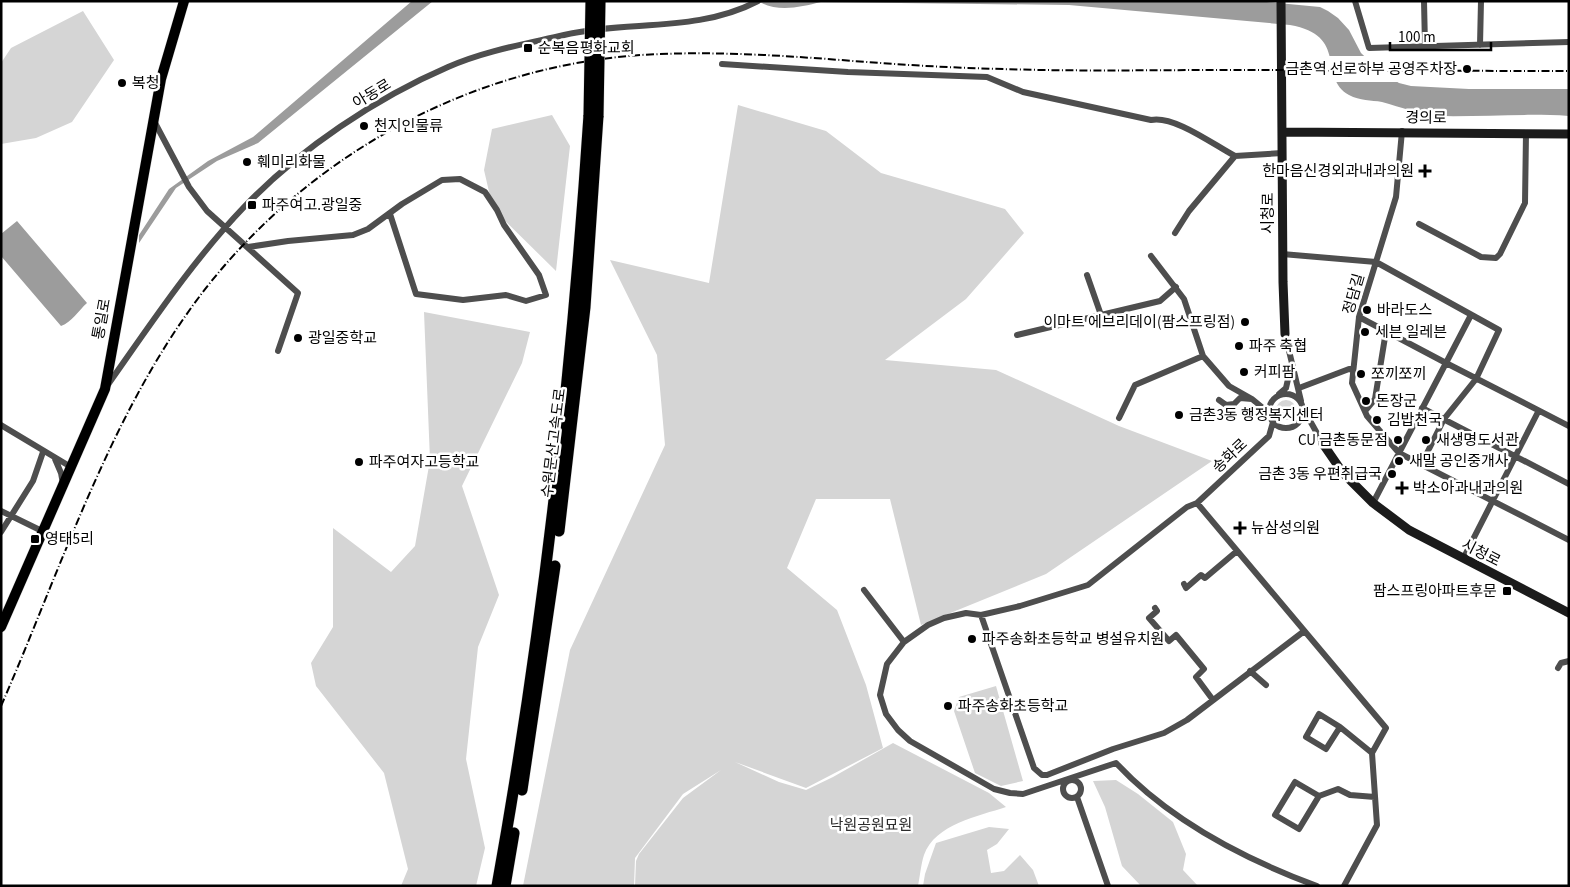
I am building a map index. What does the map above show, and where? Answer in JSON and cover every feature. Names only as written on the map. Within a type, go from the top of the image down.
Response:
[{"type":"highway","name":"수원문산고속도로","points":[[505,886],[544,646],[566,480],[590,250],[593,116],[591,1]]},
{"type":"highway","name":"수원문산고속도로","points":[[497,886],[549,556],[566,402],[593,116],[600,1]]},
{"type":"main road","name":"통일로","points":[[1,628],[4,614],[44,532],[105,389],[161,79],[184,1]]},
{"type":"street","points":[[1276,1],[1281,13]]},
{"type":"street","name":"시청로","points":[[1281,1],[1282,254],[1285,334]]},
{"type":"street","points":[[1281,13],[1286,1]]},
{"type":"street","points":[[1355,1],[1369,48],[1569,42]]},
{"type":"street","points":[[1424,1],[1425,46]]},
{"type":"street","points":[[1480,45],[1481,1]]},
{"type":"street","name":"아동로","points":[[105,389],[165,304],[226,227],[246,205],[314,146],[400,92],[449,66],[488,54],[576,32],[701,21],[731,14],[756,2]]},
{"type":"street","points":[[722,64],[848,72],[987,77],[1023,92],[1151,120],[1159,118],[1193,132],[1234,156],[1282,153]]},
{"type":"street","points":[[154,121],[189,188],[207,211],[298,293],[278,351]]},
{"type":"street","name":"경의로","points":[[1283,132],[1402,131],[1569,134]]},
{"type":"street","name":"정담길","points":[[1402,131],[1396,197],[1359,317],[1352,383],[1365,411],[1399,453],[1569,540]]},
{"type":"street","points":[[1419,224],[1481,257],[1496,258],[1500,254],[1525,203],[1526,133]]},
{"type":"street","points":[[1175,233],[1189,211],[1234,156]]},
{"type":"street","points":[[248,247],[353,235],[368,229],[402,204],[442,180],[460,179],[474,184],[485,192],[504,225],[540,275],[546,295],[526,301],[506,295],[463,300],[416,294],[390,214]]},
{"type":"street","points":[[1282,254],[1376,262],[1499,330],[1476,379],[1444,419],[1421,465]]},
{"type":"street","points":[[1151,256],[1184,299],[1202,356],[1229,386],[1252,398],[1269,413],[1273,422],[1281,427],[1290,428],[1298,424],[1303,416],[1299,388],[1291,365],[1285,334]]},
{"type":"street","points":[[1087,275],[1101,314]]},
{"type":"street","points":[[1017,334],[1160,301],[1176,287]]},
{"type":"street","points":[[1373,503],[1471,315]]},
{"type":"street","points":[[1359,317],[1538,412],[1569,426]]},
{"type":"street","points":[[1365,411],[1375,399],[1386,331]]},
{"type":"street","points":[[1120,418],[1135,385],[1202,356]]},
{"type":"street","points":[[1269,413],[1272,401],[1286,388],[1291,365]]},
{"type":"street","points":[[1299,388],[1348,369],[1353,370]]},
{"type":"street","points":[[1276,397],[1286,394],[1302,404],[1312,428],[1323,444]]},
{"type":"street","points":[[1219,400],[1226,405],[1234,404],[1240,398],[1252,398]]},
{"type":"street","points":[[1422,408],[1569,484]]},
{"type":"street","points":[[1463,560],[1514,456],[1538,412]]},
{"type":"street","name":"송화로","points":[[1116,763],[1023,794],[994,789],[910,741],[898,730],[886,714],[880,695],[887,664],[904,642],[928,625],[944,618],[966,613],[981,615],[1020,606],[1088,585],[1187,507],[1196,503],[1270,436],[1273,422]]},
{"type":"street","points":[[1298,424],[1312,428]]},
{"type":"street","points":[[1,425],[43,452],[71,467]]},
{"type":"street","points":[[1270,436],[1281,427]]},
{"type":"street","name":"시청로","points":[[1323,444],[1343,473],[1373,503],[1408,530],[1569,614]]},
{"type":"street","points":[[1,532],[33,481],[43,452]]},
{"type":"street","points":[[55,459],[61,472],[63,485]]},
{"type":"street","points":[[1196,503],[1386,728],[1372,753],[1376,825],[1344,886]]},
{"type":"street","points":[[1,511],[44,532]]},
{"type":"street","points":[[1184,584],[1186,588],[1201,575],[1205,578],[1237,551]]},
{"type":"street","points":[[864,590],[904,642]]},
{"type":"street","points":[[1155,608],[1157,611],[1149,618],[1168,641],[1176,635],[1204,669],[1196,677],[1213,700]]},
{"type":"street","points":[[981,615],[1032,763],[1037,772],[1042,775],[1053,774],[1113,749],[1156,737],[1187,720],[1303,632]]},
{"type":"street","points":[[1558,668],[1561,664],[1569,661]]},
{"type":"street","points":[[1250,671],[1266,685]]},
{"type":"street","points":[[1340,726],[1326,749],[1306,737],[1320,714],[1340,726],[1372,753]]},
{"type":"street","points":[[1113,749],[1116,763],[1133,781],[1196,828],[1270,868],[1317,886]]},
{"type":"street","points":[[1069,780],[1076,781],[1080,785],[1081,792],[1076,797],[1068,797],[1064,793],[1063,787],[1069,780]]},
{"type":"street","points":[[1319,796],[1296,782],[1275,815],[1299,829],[1319,796],[1338,789],[1350,795],[1375,797]]},
{"type":"street","points":[[1076,797],[1108,886]]},
{"type":"green space","points":[[83,11],[114,60],[72,122],[36,138],[1,144],[1,63],[11,48]]},
{"type":"green space","name":"낙원공원묘원","points":[[738,105],[826,131],[881,173],[1005,209],[1024,233],[966,299],[885,360],[996,370],[1119,426],[1212,461],[1046,574],[921,625],[890,499],[816,499],[787,568],[837,610],[866,685],[883,748],[806,788],[735,762],[779,782],[806,790],[893,743],[989,793],[1006,807],[959,823],[938,836],[930,844],[924,855],[918,886],[635,886],[636,861],[639,854],[683,798],[721,770],[683,794],[635,858],[634,886],[523,886],[570,650],[665,445],[657,355],[610,260],[709,283]]},
{"type":"green space","points":[[552,115],[570,146],[556,271],[493,209],[484,170],[492,129]]},
{"type":"green space","points":[[424,312],[530,332],[522,363],[462,486],[499,595],[478,647],[466,759],[485,848],[476,886],[401,886],[408,869],[384,773],[316,686],[311,663],[333,627],[333,528],[391,572],[415,546],[430,460]]},
{"type":"green space","points":[[1286,400],[1293,403],[1296,410],[1293,417],[1286,420],[1279,417],[1276,410],[1279,403]]},
{"type":"green space","points":[[996,686],[1023,781],[1001,786],[975,773],[954,711],[959,697]]},
{"type":"green space","points":[[1116,780],[1138,794],[1173,822],[1186,854],[1183,870],[1198,886],[1141,886],[1122,866],[1105,807],[1093,781]]},
{"type":"green space","points":[[989,827],[1009,829],[997,844],[987,850],[991,873],[1004,871],[1020,855],[1033,870],[1039,886],[923,886],[925,874],[936,843]]},
{"type":"shaded area","points":[[412,1],[433,1],[258,143],[217,161],[176,188],[139,243],[139,235],[169,189],[208,161],[253,137]]},
{"type":"shaded area","points":[[758,1],[1256,1],[1320,7],[1338,18],[1349,30],[1361,53],[1381,72],[1399,83],[1411,86],[1469,89],[1569,89],[1569,116],[1438,116],[1382,102],[1357,98],[1340,88],[1335,78],[1326,47],[1320,38],[1308,30],[1290,25],[1069,5],[821,2],[781,8]]},
{"type":"shaded area","points":[[17,221],[87,303],[72,319],[61,326],[1,256],[1,234]]},
{"type":"pier","points":[[1328,56],[1368,56],[1383,70],[1403,82],[1334,82]]},
{"type":"railway","points":[[1,706],[97,476],[124,420],[154,365],[187,313],[225,265],[267,221],[312,182],[361,148],[413,118],[467,94],[523,75],[582,62],[641,55],[701,53],[761,55],[921,66],[1043,70],[1569,71]]},
{"type":"place","name":"순복음평화교회","points":[[528,48]]},
{"type":"place","name":"금촌역 선로하부 공영주차장","points":[[1467,69]]},
{"type":"place","name":"복청","points":[[122,83]]},
{"type":"place","name":"천지인물류","points":[[364,126]]},
{"type":"place","name":"훼미리화물","points":[[247,162]]},
{"type":"place","name":"한마음신경외과내과의원","points":[[1425,171]]},
{"type":"place","name":"파주여고.광일중","points":[[252,205]]},
{"type":"place","name":"바라도스","points":[[1367,310]]},
{"type":"place","name":"이마트 에브리데이(팜스프링점)","points":[[1245,322]]},
{"type":"place","name":"세븐 일레븐","points":[[1365,332]]},
{"type":"place","name":"광일중학교","points":[[298,338]]},
{"type":"place","name":"파주 축협","points":[[1239,346]]},
{"type":"place","name":"커피팜","points":[[1244,372]]},
{"type":"place","name":"쪼끼쪼끼","points":[[1361,374]]},
{"type":"place","name":"돈장군","points":[[1366,401]]},
{"type":"place","name":"금촌3동 행정복지센터","points":[[1179,415]]},
{"type":"place","name":"김밥천국","points":[[1377,420]]},
{"type":"place","name":"CU 금촌동문점","points":[[1398,440]]},
{"type":"place","name":"새생명도서관","points":[[1426,440]]},
{"type":"place","name":"새말 공인중개사","points":[[1399,461]]},
{"type":"place","name":"파주여자고등학교","points":[[359,462]]},
{"type":"place","name":"금촌 3동 우편취급국","points":[[1392,474]]},
{"type":"place","name":"박소아과내과의원","points":[[1402,488]]},
{"type":"place","name":"뉴삼성의원","points":[[1240,528]]},
{"type":"place","name":"영태5리","points":[[35,539]]},
{"type":"place","name":"팜스프링아파트후문","points":[[1507,591]]},
{"type":"place","name":"파주송화초등학교 병설유치원","points":[[972,639]]},
{"type":"place","name":"파주송화초등학교","points":[[948,706]]}]
